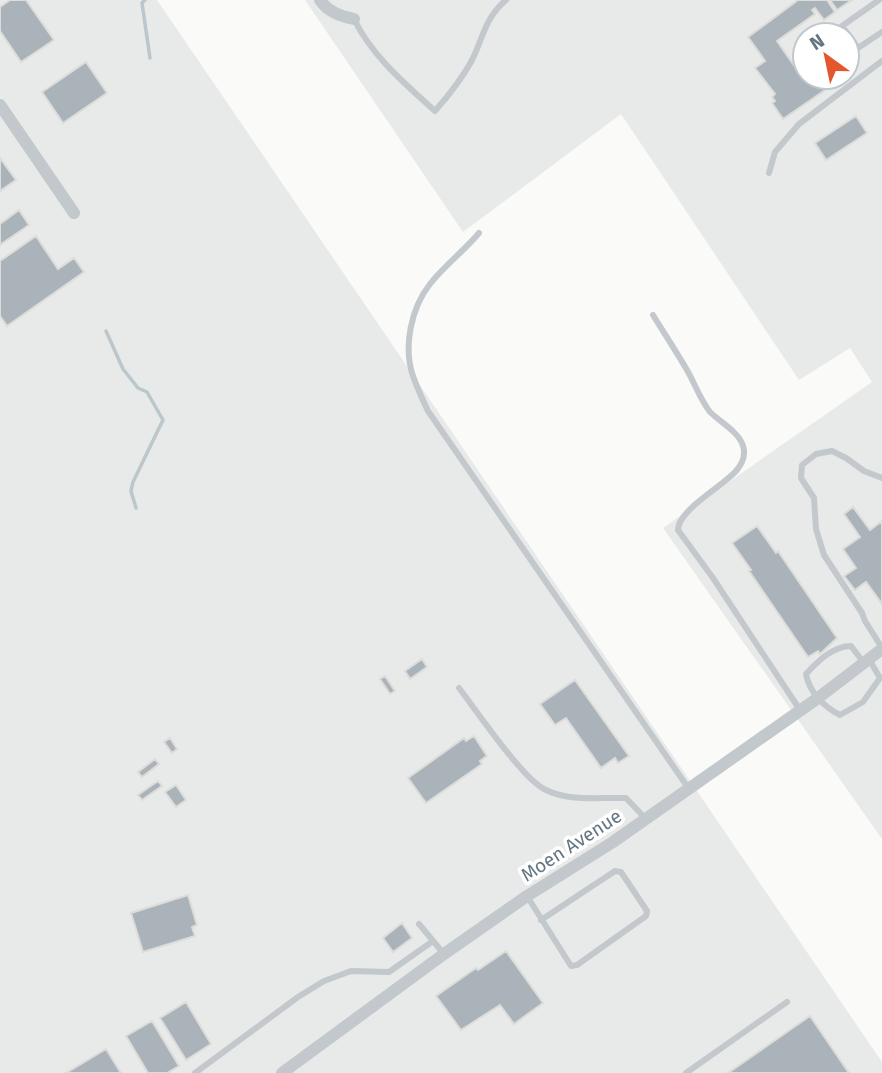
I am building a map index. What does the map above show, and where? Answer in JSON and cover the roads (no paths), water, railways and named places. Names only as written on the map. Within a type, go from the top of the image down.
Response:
[{"type":"street","points":[[320,0],[325,7],[340,16],[354,19]]},
{"type":"street","points":[[0,105],[74,212]]},
{"type":"street","name":"Moen Avenue","points":[[282,1073],[444,954],[527,896],[646,819],[818,698],[882,648]]},
{"type":"lane","points":[[354,19],[365,41],[407,86],[435,111],[452,92],[472,60],[492,12],[506,0]]},
{"type":"lane","points":[[879,0],[842,26],[858,48],[882,32]]},
{"type":"lane","points":[[769,173],[775,152],[799,124],[882,61]]},
{"type":"lane","points":[[480,233],[429,285],[419,302],[408,347],[412,375],[428,411],[689,789]]},
{"type":"lane","points":[[653,315],[706,406],[735,435],[744,447],[745,454],[737,470],[687,511],[680,519],[678,530],[720,587],[800,710]]},
{"type":"lane","points":[[882,478],[864,471],[832,451],[816,453],[802,466],[801,478],[814,498],[816,529],[824,555],[882,648]]},
{"type":"lane","points":[[847,645],[851,646],[880,678],[863,702],[840,715],[828,709],[818,698],[806,674],[836,649],[847,645]]},
{"type":"lane","points":[[459,688],[507,751],[544,790],[578,798],[626,798],[646,819]]},
{"type":"lane","points":[[527,896],[541,920],[571,966],[577,965],[646,916],[647,911],[621,872],[615,871],[541,920]]},
{"type":"lane","points":[[419,924],[444,954]]},
{"type":"lane","points":[[195,1073],[324,981],[351,971],[389,972],[433,941]]},
{"type":"lane","points":[[686,1073],[787,1002]]},
{"type":"waterway","points":[[145,0],[142,3],[150,58]]},
{"type":"waterway","points":[[106,331],[123,369],[138,388],[147,392],[163,420],[133,482],[131,491],[136,508]]}]
